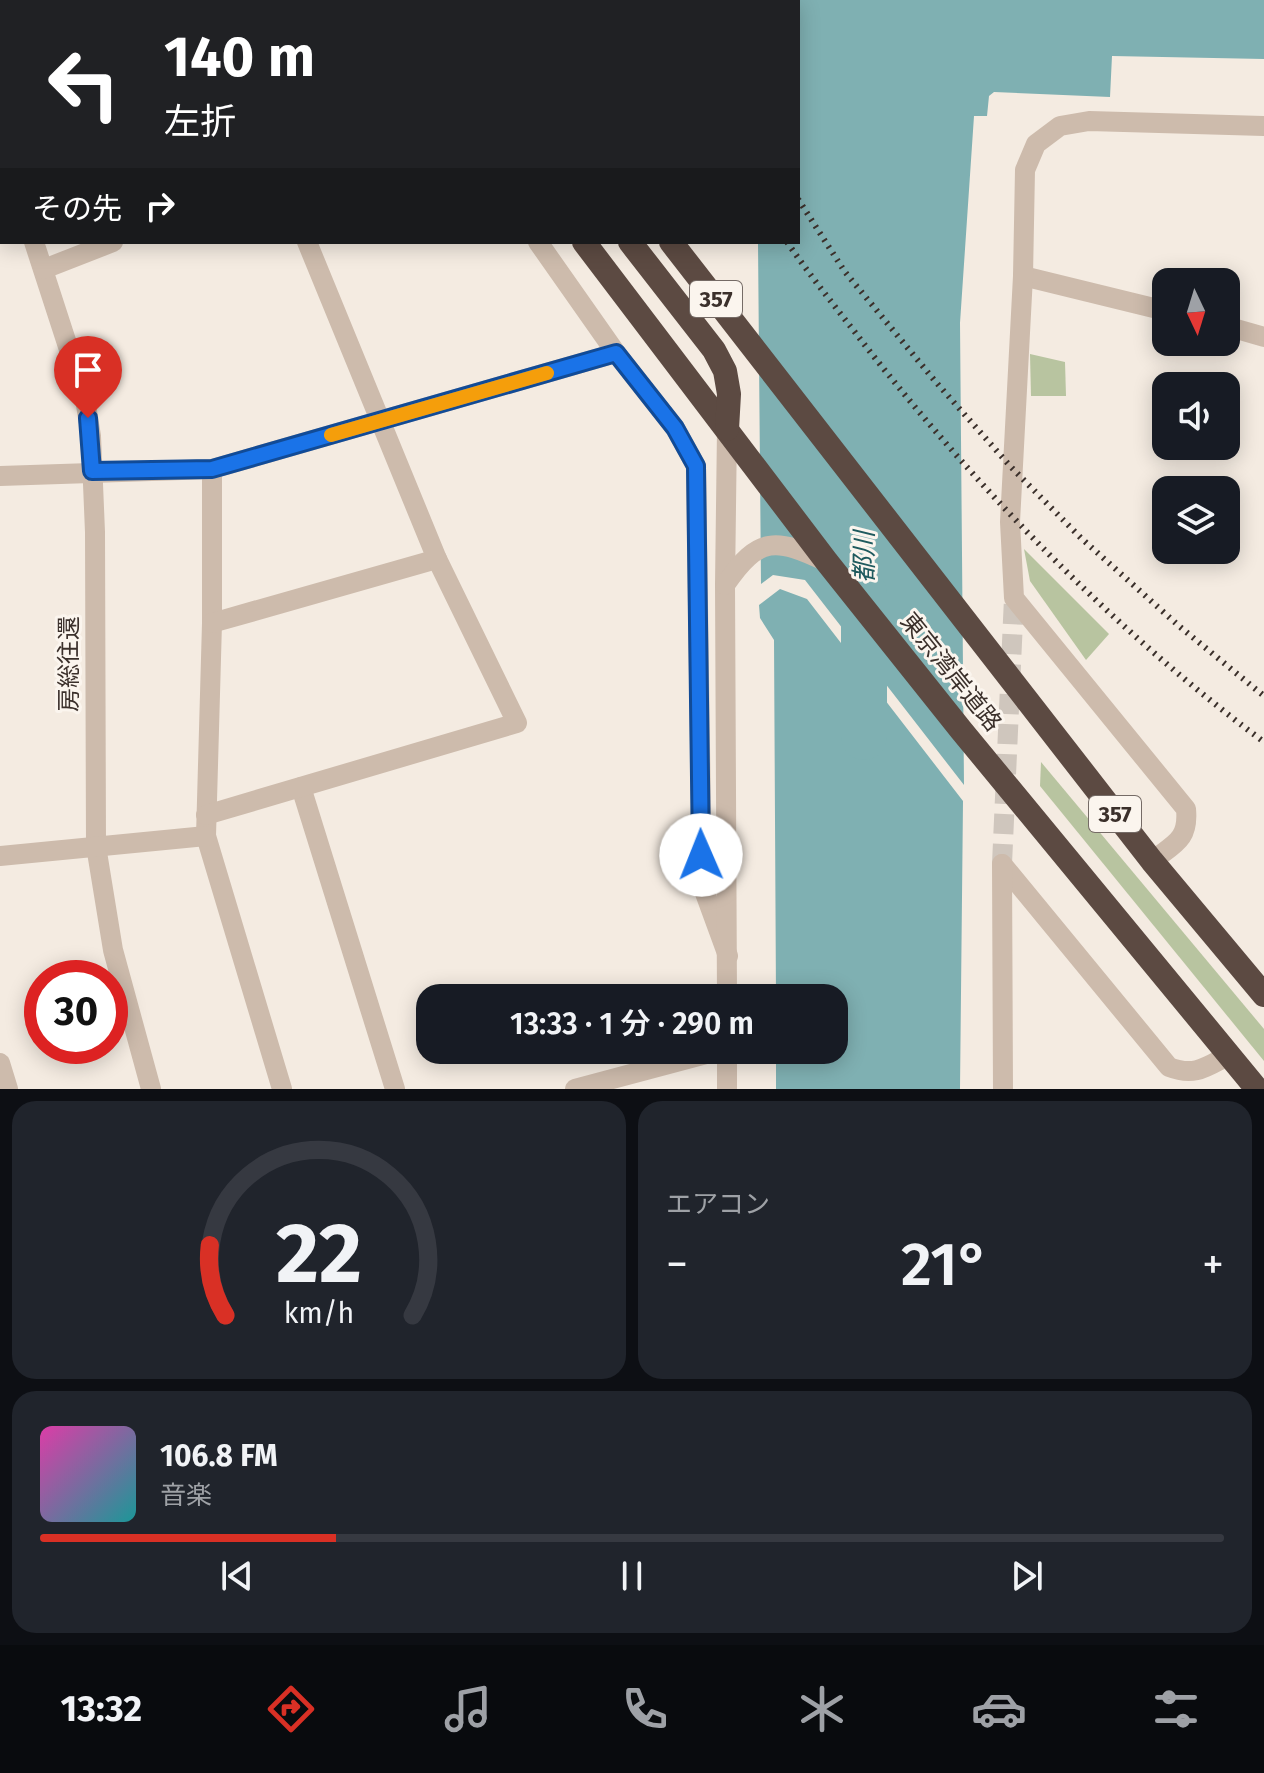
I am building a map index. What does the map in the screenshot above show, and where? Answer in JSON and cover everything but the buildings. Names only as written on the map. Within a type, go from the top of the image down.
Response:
[{"type":"highway","name":"東京湾岸道路","points":[[586,244],[827,562],[1257,1089]]},
{"type":"highway","points":[[632,244],[714,350],[725,371],[727,429]]},
{"type":"highway","name":"東京湾岸道路","points":[[673,244],[1152,861],[1264,995]]},
{"type":"street","points":[[1152,861],[1183,837],[1188,823],[1186,809],[1014,598],[1010,522],[1023,276],[1025,170],[1036,144],[1060,126],[1089,121],[1264,126]]},
{"type":"street","name":"房総往還","points":[[35,244],[85,399],[91,436],[95,532],[96,846],[113,950],[151,1089]]},
{"type":"street","points":[[44,269],[108,244]]},
{"type":"street","points":[[206,815],[517,723],[437,559],[308,244]]},
{"type":"street","points":[[539,244],[616,353],[675,428],[696,466],[702,885],[728,956]]},
{"type":"street","points":[[1023,276],[1152,308]]},
{"type":"street","points":[[1240,330],[1264,337]]},
{"type":"street","points":[[0,476],[212,469],[616,353]]},
{"type":"street","points":[[727,429],[727,984]]},
{"type":"street","points":[[212,469],[212,623],[206,836],[282,1089]]},
{"type":"street","points":[[725,585],[739,564],[756,550],[769,545],[796,548],[827,562]]},
{"type":"street","points":[[212,623],[437,559]]},
{"type":"street","points":[[301,787],[395,1089]]},
{"type":"street","points":[[0,856],[206,836]]},
{"type":"street","points":[[1003,1089],[1002,864],[1169,1067],[1184,1072],[1196,1071],[1229,1055]]},
{"type":"street","points":[[575,1089],[671,1064]]},
{"type":"street","points":[[725,1064],[727,1089]]},
{"type":"green space","points":[[1030,354],[1065,362],[1066,396],[1031,396]]},
{"type":"green space","points":[[1024,549],[1109,634],[1086,660],[1030,581]]},
{"type":"green space","points":[[1041,762],[1264,1029],[1264,1061],[1040,786]]},
{"type":"water","points":[[800,0],[1264,0],[1264,59],[1112,56],[1110,97],[994,92],[989,96],[987,116],[974,116],[960,323],[964,785],[805,580],[773,575],[761,584],[758,244],[800,244]]},
{"type":"water","points":[[780,589],[807,599],[963,801],[960,1089],[776,1089],[776,1064],[848,1064],[848,984],[776,984],[774,640],[760,618],[759,605]]},
{"type":"waterway","name":"都川","points":[[864,593],[864,737]]},
{"type":"tunnel","points":[[1002,864],[1014,598]]},
{"type":"railway","points":[[800,202],[845,272],[1010,466],[1081,538],[1179,626],[1264,696]]},
{"type":"railway","points":[[788,244],[908,399],[1002,505],[1154,653],[1264,742]]},
{"type":"slow traffic","points":[[331,435],[547,373]]},
{"type":"route","points":[[88,418],[92,471],[212,469],[616,353],[675,428],[696,466],[701,855]]}]
